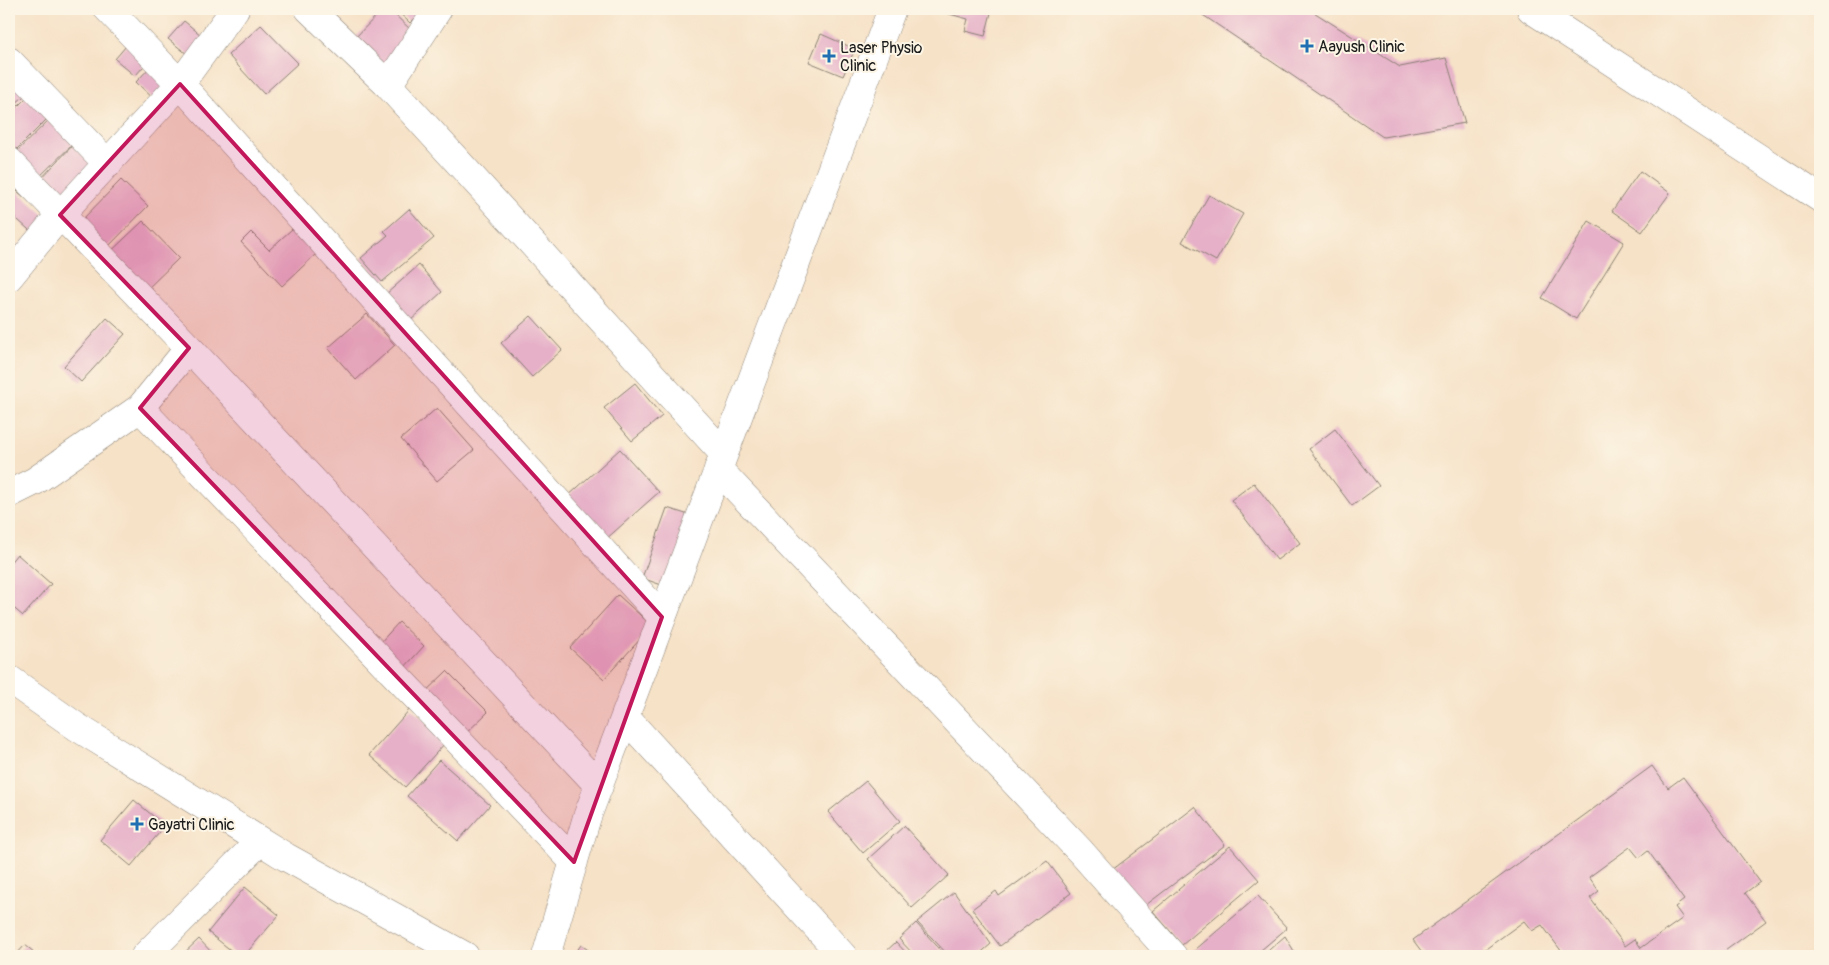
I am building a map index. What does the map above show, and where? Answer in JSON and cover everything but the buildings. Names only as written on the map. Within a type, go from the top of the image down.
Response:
[{"type":"street","points":[[108,9],[180,84],[662,617]]},
{"type":"street","points":[[9,278],[60,215],[180,84],[235,9]]},
{"type":"street","points":[[309,9],[388,84],[721,462],[1081,852],[1173,956]]},
{"type":"street","points":[[388,84],[438,9]]},
{"type":"street","points":[[546,956],[598,786],[892,9]]},
{"type":"street","points":[[1531,9],[1816,188]]},
{"type":"street","points":[[9,61],[108,164]]},
{"type":"street","points":[[9,161],[189,348],[598,786]]},
{"type":"street","points":[[9,492],[11,493],[35,482],[140,408],[189,348]]},
{"type":"street","points":[[140,408],[574,862]]},
{"type":"street","points":[[9,679],[77,726],[260,841],[449,953]]},
{"type":"street","points":[[625,717],[843,956]]},
{"type":"street","points":[[145,956],[260,841]]},
{"type":"highlighted area","points":[[180,84],[662,617],[574,862],[140,408],[189,348],[60,215]]},
{"type":"place","name":"Aayush Clinic","points":[[1307,46]]},
{"type":"place","name":"Laser Physio Clinic","points":[[829,56]]},
{"type":"place","name":"Gayatri Clinic","points":[[137,824]]}]
